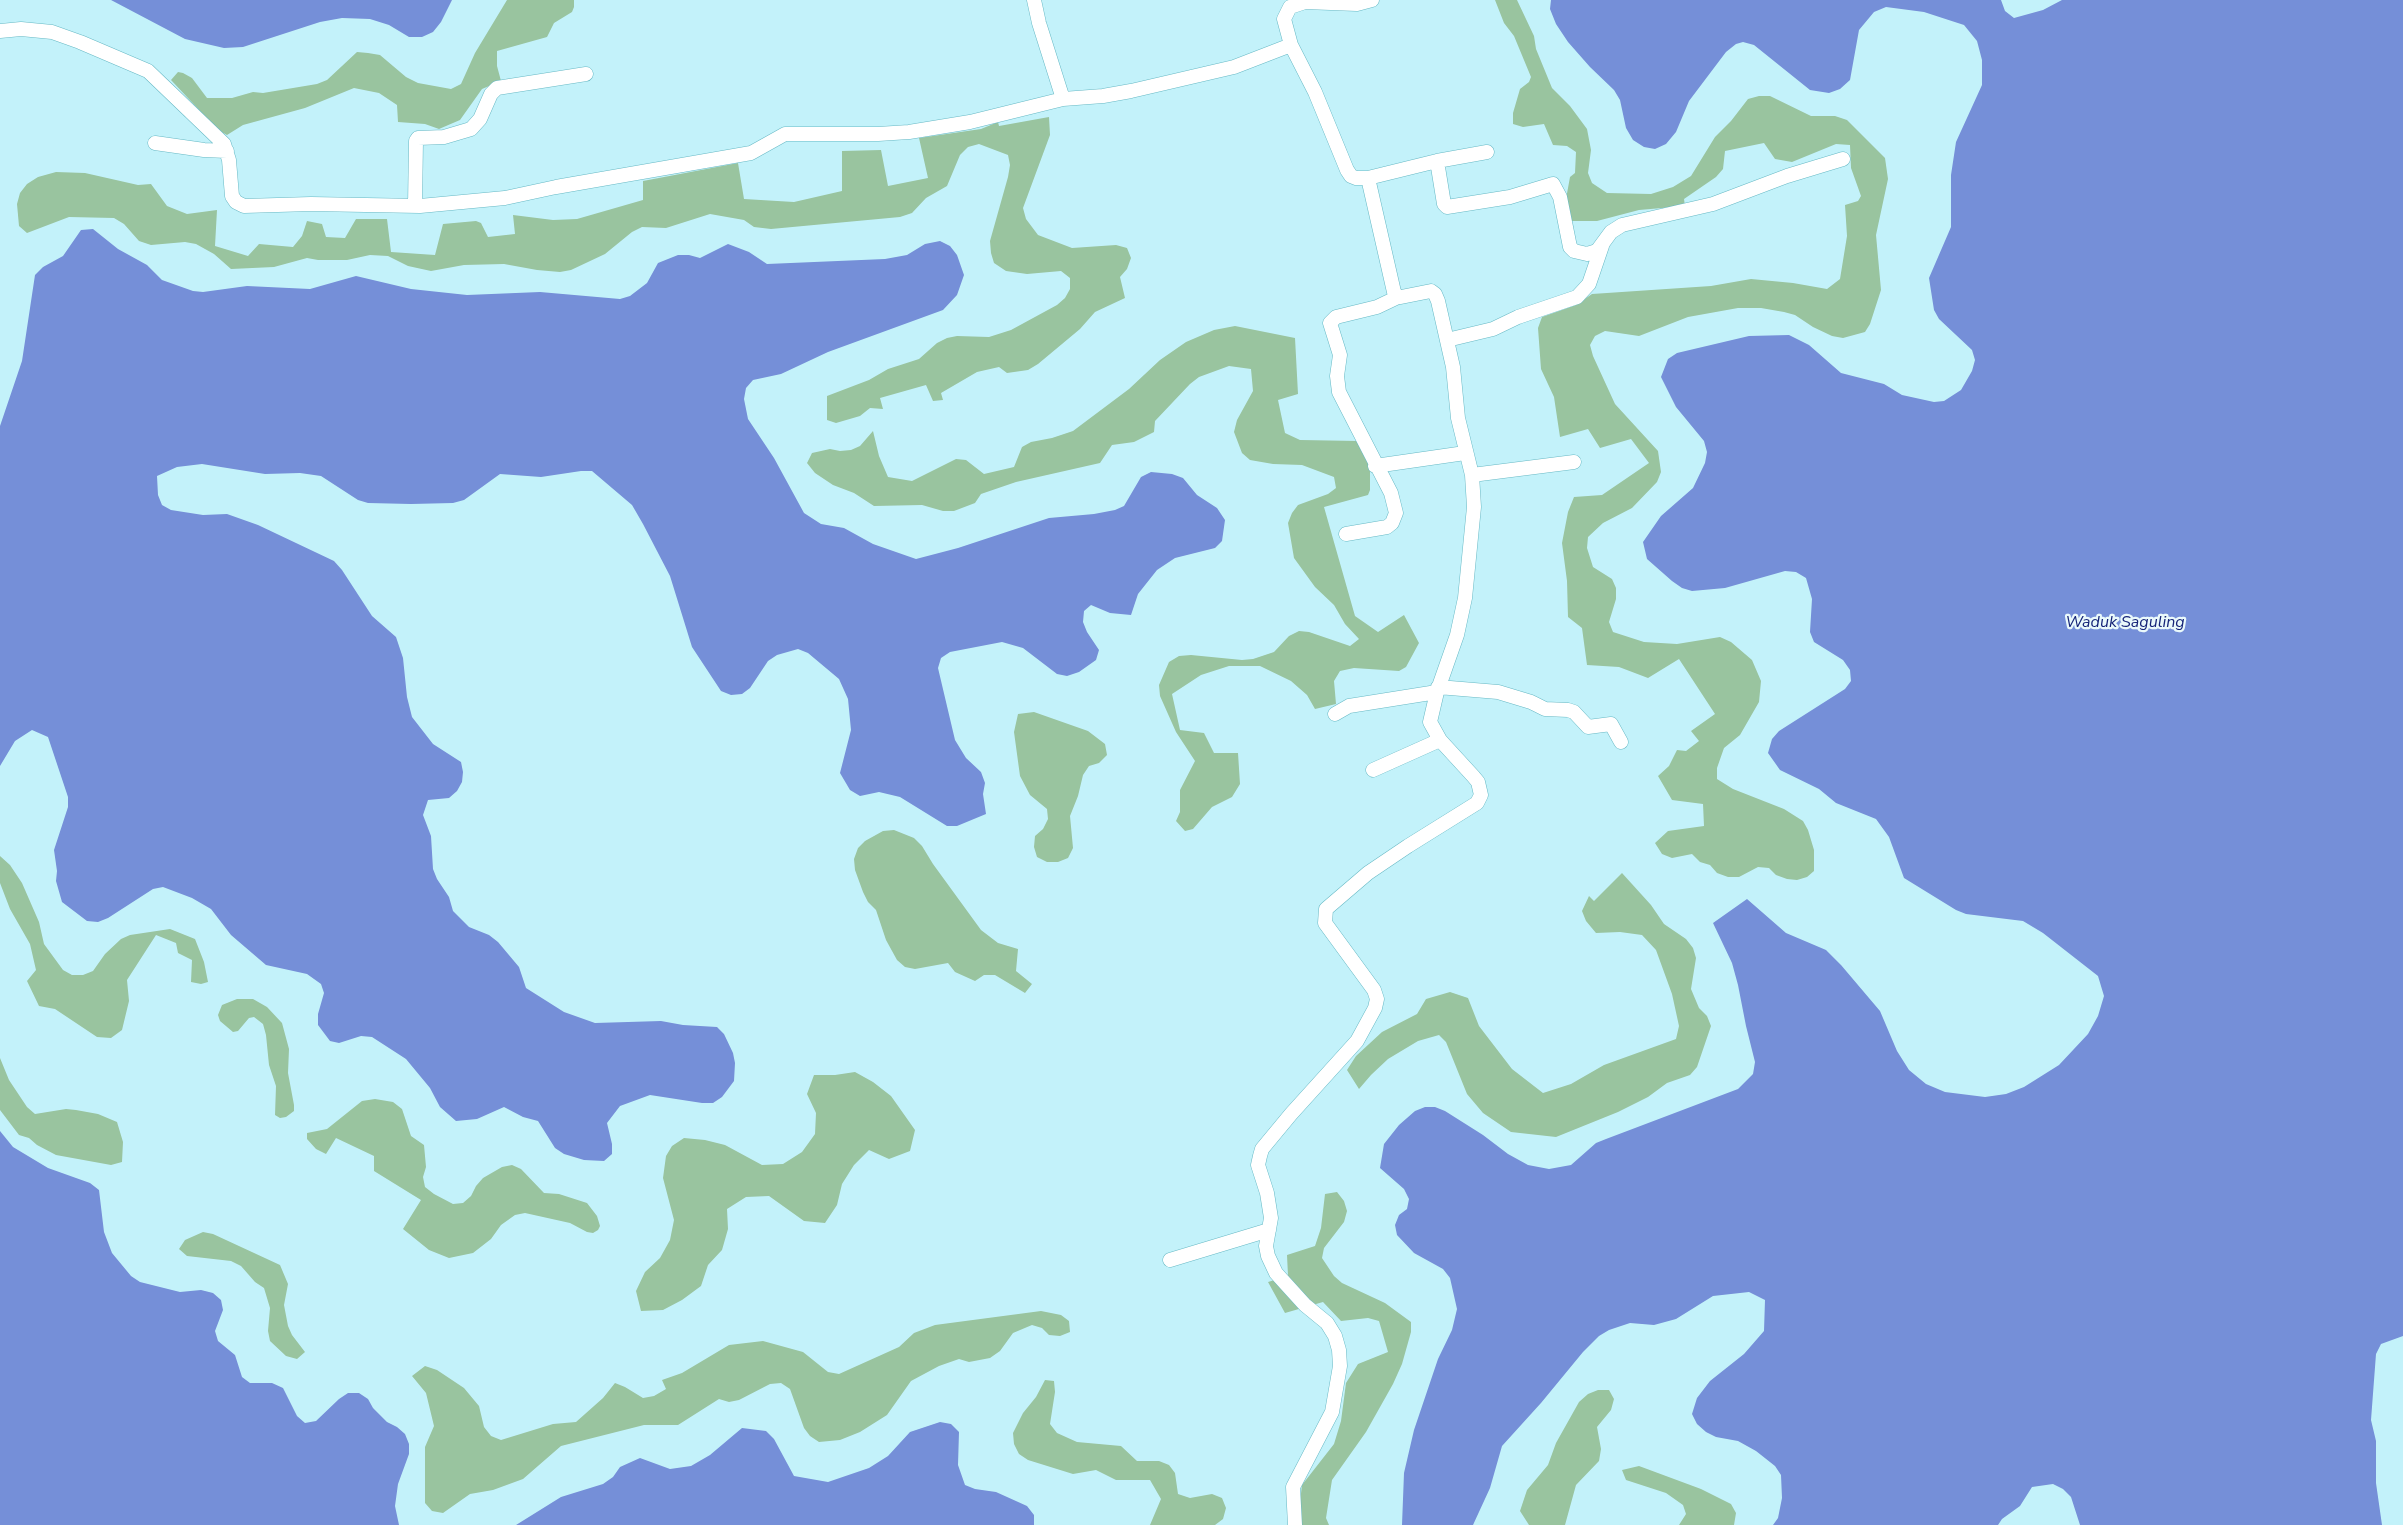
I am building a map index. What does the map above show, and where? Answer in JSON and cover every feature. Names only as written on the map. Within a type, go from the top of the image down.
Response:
[{"type":"street","points":[[1034,0],[1039,24],[1063,99]]},
{"type":"street","points":[[1372,0],[1357,4],[1305,2],[1290,7],[1284,19],[1291,45],[1315,92],[1350,176],[1368,178],[1437,161],[1487,152]]},
{"type":"street","points":[[0,31],[21,29],[52,32],[148,71],[224,144],[227,151],[232,196],[236,202],[244,206],[310,204],[415,206],[495,200],[739,155],[762,148],[785,134],[909,132],[970,122],[1063,99],[1103,96],[1197,78],[1234,67],[1291,45]]},
{"type":"street","points":[[415,206],[416,141],[418,138],[444,137],[471,129],[480,119],[491,94],[497,88],[586,74]]},
{"type":"street","points":[[155,142],[204,150],[227,151]]},
{"type":"street","points":[[1437,161],[1444,204],[1447,207],[1510,197],[1553,184],[1560,197],[1570,247],[1574,251],[1587,254],[1597,251],[1611,232],[1622,225],[1713,204],[1787,176],[1843,159]]},
{"type":"street","points":[[1368,178],[1393,289],[1398,297]]},
{"type":"street","points":[[1447,340],[1493,329],[1518,317],[1577,297],[1589,284],[1602,246]]},
{"type":"street","points":[[1295,1525],[1293,1487],[1332,1412],[1340,1366],[1339,1350],[1335,1336],[1327,1323],[1305,1305],[1276,1273],[1268,1256],[1266,1246],[1270,1209],[1258,1165],[1262,1149],[1358,1041],[1372,1017],[1377,999],[1374,990],[1325,923],[1326,909],[1368,873],[1407,846],[1478,803],[1480,798],[1480,791],[1473,776],[1440,740],[1431,722],[1437,690],[1457,635],[1465,598],[1474,507],[1472,475],[1466,453],[1447,340],[1434,292],[1398,297],[1377,307],[1336,317],[1330,322],[1340,355],[1337,376],[1339,392],[1395,502],[1395,518],[1387,527],[1346,534]]},
{"type":"street","points":[[1376,466],[1466,453]]},
{"type":"street","points":[[1472,475],[1574,462]]},
{"type":"street","points":[[1335,714],[1349,706],[1437,690],[1498,692],[1531,702],[1545,709],[1574,712],[1588,727],[1611,724],[1622,742]]},
{"type":"street","points":[[1373,770],[1440,740]]},
{"type":"street","points":[[1170,1260],[1269,1230]]},
{"type":"green space","points":[[507,0],[574,0],[574,7],[572,12],[554,23],[547,37],[497,51],[497,66],[501,81],[482,89],[460,120],[439,129],[425,124],[398,122],[397,105],[379,93],[354,88],[305,108],[243,125],[227,135],[218,130],[171,80],[178,72],[183,73],[192,78],[207,98],[232,98],[253,92],[263,93],[317,84],[327,80],[357,52],[380,55],[406,77],[418,83],[451,89],[461,84],[475,53]]},
{"type":"green space","points":[[1495,0],[1517,0],[1534,36],[1536,49],[1552,88],[1570,106],[1587,129],[1591,150],[1588,173],[1592,183],[1607,193],[1651,194],[1673,187],[1691,176],[1715,137],[1748,99],[1759,96],[1770,96],[1811,116],[1835,116],[1847,120],[1885,158],[1888,179],[1876,235],[1881,290],[1870,324],[1865,332],[1843,338],[1832,336],[1795,315],[1761,308],[1738,308],[1688,317],[1639,336],[1605,331],[1595,336],[1590,345],[1615,404],[1658,451],[1661,472],[1657,482],[1632,508],[1603,523],[1588,537],[1587,548],[1593,567],[1612,579],[1616,588],[1616,599],[1609,622],[1613,632],[1644,642],[1677,644],[1720,637],[1731,642],[1752,660],[1761,681],[1759,702],[1740,735],[1724,748],[1717,768],[1717,779],[1733,789],[1784,809],[1803,821],[1814,850],[1814,871],[1807,877],[1797,880],[1787,879],[1776,875],[1769,868],[1758,867],[1739,877],[1728,877],[1717,873],[1710,865],[1700,862],[1692,854],[1672,858],[1662,854],[1655,843],[1668,831],[1704,826],[1703,804],[1672,800],[1658,776],[1669,766],[1677,750],[1686,751],[1699,741],[1691,731],[1715,714],[1679,659],[1648,678],[1619,667],[1587,665],[1582,628],[1568,617],[1567,581],[1562,543],[1568,512],[1574,497],[1602,495],[1649,463],[1631,439],[1600,448],[1588,429],[1560,437],[1554,397],[1541,369],[1538,328],[1542,317],[1576,305],[1592,294],[1711,286],[1751,279],[1827,289],[1840,279],[1847,236],[1845,205],[1858,201],[1861,196],[1851,168],[1850,145],[1836,144],[1792,162],[1775,159],[1764,143],[1725,151],[1723,169],[1716,177],[1684,199],[1685,206],[1639,210],[1597,221],[1571,221],[1566,199],[1570,177],[1575,173],[1576,152],[1567,146],[1553,145],[1544,124],[1523,127],[1513,124],[1513,113],[1520,89],[1529,82],[1531,77],[1514,36],[1504,23]]},
{"type":"green space","points":[[1049,117],[1050,135],[1023,208],[1026,219],[1038,235],[1072,248],[1116,245],[1127,248],[1131,258],[1127,269],[1120,277],[1125,298],[1095,312],[1080,329],[1028,370],[1007,373],[999,367],[977,372],[941,393],[943,400],[933,401],[926,385],[880,398],[883,409],[870,408],[860,416],[836,423],[827,420],[827,396],[869,380],[888,369],[919,359],[937,343],[947,338],[989,337],[1011,330],[1057,305],[1065,298],[1070,289],[1070,278],[1061,271],[1027,274],[1006,271],[994,263],[990,241],[1008,177],[1010,165],[1008,155],[979,144],[968,147],[960,155],[947,186],[926,198],[912,213],[900,217],[771,229],[754,227],[744,220],[710,214],[666,228],[642,227],[632,232],[605,254],[571,270],[560,272],[504,264],[464,265],[431,271],[408,266],[388,256],[370,255],[347,260],[307,258],[274,267],[231,269],[214,254],[196,244],[185,242],[151,245],[139,241],[124,224],[114,218],[69,217],[27,233],[19,226],[17,204],[20,193],[27,184],[38,177],[56,172],[85,173],[138,185],[151,184],[167,206],[187,214],[217,210],[215,246],[248,256],[259,244],[293,247],[302,236],[307,221],[322,224],[326,237],[345,238],[356,219],[387,219],[391,252],[435,255],[443,224],[476,221],[481,223],[488,237],[515,234],[513,215],[553,220],[577,219],[643,200],[643,181],[738,163],[744,199],[794,202],[842,191],[842,151],[881,150],[888,186],[928,178],[919,138],[981,129],[998,122],[999,126]]},
{"type":"green space","points":[[1235,326],[1295,338],[1298,394],[1278,400],[1285,433],[1300,440],[1358,441],[1370,465],[1368,495],[1324,507],[1355,616],[1378,632],[1404,615],[1419,643],[1406,667],[1399,671],[1354,668],[1340,671],[1334,681],[1336,704],[1315,709],[1307,695],[1291,681],[1260,666],[1229,666],[1201,675],[1172,694],[1180,730],[1204,733],[1214,753],[1238,753],[1240,784],[1232,797],[1212,807],[1193,829],[1185,831],[1176,821],[1180,812],[1180,790],[1195,761],[1176,732],[1160,696],[1159,685],[1169,662],[1179,656],[1191,655],[1253,659],[1274,652],[1289,636],[1299,631],[1309,632],[1350,646],[1359,639],[1294,558],[1288,523],[1298,505],[1328,494],[1336,488],[1334,477],[1302,465],[1250,460],[1242,453],[1234,432],[1237,420],[1253,391],[1251,369],[1229,366],[1199,377],[1155,421],[1154,432],[1134,442],[1112,445],[1100,463],[1016,482],[981,494],[975,503],[954,511],[943,511],[922,505],[874,506],[854,493],[833,485],[815,473],[807,463],[812,453],[830,449],[851,450],[860,446],[873,431],[879,456],[888,477],[912,481],[956,459],[966,460],[984,474],[1014,467],[1022,447],[1031,442],[1073,431],[1129,389],[1160,360],[1186,342],[1214,330]]},
{"type":"green space","points":[[1034,712],[1088,731],[1105,744],[1107,755],[1099,763],[1089,766],[1083,775],[1070,816],[1073,848],[1068,858],[1058,862],[1047,862],[1037,857],[1034,847],[1035,836],[1043,829],[1048,819],[1047,809],[1030,795],[1020,776],[1014,732],[1018,714]]},
{"type":"green space","points":[[894,830],[914,838],[922,846],[981,930],[998,943],[1018,949],[1016,971],[1032,984],[1025,993],[995,975],[984,975],[975,981],[955,972],[948,963],[915,969],[905,967],[897,960],[886,940],[876,910],[868,902],[863,892],[855,870],[854,859],[858,848],[865,841],[883,831]]},
{"type":"green space","points":[[0,856],[10,865],[22,883],[39,922],[44,944],[63,970],[72,975],[83,975],[93,971],[105,954],[121,939],[130,935],[170,929],[195,939],[204,962],[208,982],[201,984],[191,982],[192,960],[178,953],[176,943],[156,935],[127,980],[129,1001],[122,1030],[111,1038],[97,1037],[55,1009],[39,1006],[27,981],[36,970],[30,944],[10,909],[0,883]]},
{"type":"green space","points":[[1622,873],[1651,905],[1664,924],[1686,939],[1693,948],[1696,958],[1691,989],[1699,1008],[1707,1016],[1711,1026],[1697,1067],[1690,1075],[1667,1083],[1648,1097],[1618,1112],[1556,1137],[1511,1132],[1483,1113],[1467,1094],[1446,1042],[1439,1035],[1418,1041],[1388,1059],[1359,1089],[1347,1070],[1356,1056],[1382,1032],[1417,1014],[1426,999],[1450,992],[1468,998],[1479,1026],[1512,1069],[1543,1093],[1571,1084],[1604,1065],[1676,1039],[1679,1026],[1672,994],[1656,950],[1642,935],[1620,932],[1596,933],[1586,921],[1582,911],[1589,896],[1594,901]]},
{"type":"green space","points":[[237,999],[253,999],[267,1007],[282,1023],[289,1049],[288,1073],[294,1105],[294,1111],[286,1117],[280,1118],[275,1115],[276,1086],[269,1065],[263,1024],[254,1017],[249,1018],[238,1031],[233,1032],[220,1021],[218,1015],[222,1005]]},
{"type":"green space","points":[[0,1058],[9,1080],[27,1107],[35,1114],[66,1109],[98,1114],[117,1122],[123,1142],[122,1162],[111,1165],[56,1155],[29,1138],[19,1135],[0,1110]]},
{"type":"green space","points":[[855,1072],[891,1096],[915,1130],[910,1151],[889,1159],[869,1150],[854,1165],[842,1184],[837,1205],[825,1223],[804,1221],[769,1196],[746,1197],[727,1209],[728,1229],[722,1250],[708,1265],[701,1286],[663,1310],[641,1311],[636,1291],[645,1272],[660,1258],[670,1240],[674,1220],[663,1178],[666,1156],[672,1146],[684,1138],[705,1140],[725,1145],[762,1165],[783,1164],[802,1152],[815,1134],[816,1113],[807,1094],[814,1075]]},
{"type":"green space","points":[[375,1099],[393,1102],[402,1109],[411,1136],[424,1145],[425,1187],[434,1194],[453,1204],[463,1203],[471,1196],[483,1178],[502,1167],[512,1165],[521,1169],[544,1193],[559,1194],[587,1203],[597,1216],[600,1226],[598,1230],[593,1233],[587,1232],[570,1223],[525,1213],[515,1215],[501,1225],[491,1239],[473,1253],[449,1258],[429,1250],[403,1229],[421,1200],[374,1171],[374,1156],[336,1138],[326,1154],[316,1149],[307,1139],[307,1133],[327,1129],[362,1101]]},
{"type":"green space","points":[[1337,1192],[1344,1201],[1347,1211],[1344,1222],[1324,1248],[1322,1258],[1334,1276],[1342,1283],[1385,1303],[1411,1322],[1411,1332],[1402,1364],[1393,1384],[1366,1432],[1332,1480],[1326,1518],[1329,1525],[1301,1525],[1299,1510],[1302,1485],[1334,1444],[1341,1421],[1346,1383],[1358,1364],[1388,1352],[1379,1321],[1368,1318],[1341,1321],[1323,1302],[1285,1313],[1268,1282],[1288,1276],[1287,1255],[1315,1246],[1321,1228],[1325,1194]]},
{"type":"green space","points":[[203,1232],[213,1234],[280,1265],[288,1284],[284,1305],[288,1326],[305,1352],[297,1359],[286,1356],[270,1341],[268,1331],[270,1308],[264,1288],[255,1282],[241,1266],[231,1261],[187,1256],[179,1249],[185,1240]]},
{"type":"green space","points":[[1041,1311],[1061,1315],[1069,1321],[1070,1332],[1060,1336],[1049,1335],[1042,1328],[1032,1325],[1013,1333],[1000,1351],[990,1358],[969,1362],[959,1359],[939,1366],[911,1381],[887,1415],[860,1432],[840,1440],[819,1442],[810,1436],[804,1428],[790,1389],[781,1383],[770,1384],[739,1400],[729,1402],[719,1399],[678,1425],[644,1425],[561,1446],[523,1479],[493,1490],[470,1494],[443,1513],[432,1511],[425,1503],[425,1447],[434,1426],[426,1393],[412,1376],[425,1366],[437,1370],[464,1388],[479,1406],[484,1427],[491,1436],[501,1440],[553,1424],[576,1422],[603,1398],[615,1383],[643,1398],[654,1396],[666,1389],[662,1380],[682,1373],[729,1345],[763,1341],[803,1352],[828,1372],[839,1374],[899,1347],[914,1333],[935,1325]]},
{"type":"green space","points":[[1045,1380],[1054,1381],[1055,1392],[1050,1424],[1057,1433],[1077,1442],[1121,1446],[1137,1461],[1159,1461],[1169,1465],[1175,1473],[1178,1494],[1190,1498],[1212,1494],[1222,1498],[1226,1508],[1223,1519],[1215,1525],[1150,1525],[1161,1499],[1150,1480],[1116,1480],[1096,1470],[1073,1474],[1028,1460],[1019,1454],[1014,1444],[1013,1433]]},
{"type":"green space","points":[[1598,1390],[1609,1390],[1614,1399],[1611,1410],[1597,1427],[1601,1449],[1599,1461],[1576,1485],[1565,1525],[1529,1525],[1520,1511],[1527,1490],[1548,1465],[1556,1443],[1579,1402],[1588,1394]]},
{"type":"green space","points":[[1639,1466],[1701,1489],[1731,1504],[1736,1513],[1734,1525],[1679,1525],[1686,1514],[1683,1505],[1666,1493],[1626,1480],[1622,1470]]},
{"type":"water","points":[[111,0],[452,0],[433,32],[422,37],[409,37],[389,25],[370,19],[342,18],[320,22],[243,47],[224,48],[185,39]]},
{"type":"water","name":"Waduk Saguling","points":[[1551,0],[2001,0],[2005,11],[2014,18],[2043,10],[2062,0],[2403,0],[2403,1336],[2381,1344],[2376,1354],[2371,1420],[2376,1441],[2376,1483],[2382,1525],[2080,1525],[2071,1497],[2063,1489],[2053,1484],[2032,1487],[2020,1506],[2002,1519],[1998,1525],[1773,1525],[1778,1518],[1782,1498],[1781,1475],[1775,1466],[1738,1441],[1716,1437],[1706,1432],[1697,1424],[1692,1414],[1697,1398],[1710,1381],[1744,1354],[1764,1331],[1765,1300],[1749,1292],[1713,1296],[1676,1319],[1654,1325],[1630,1323],[1599,1336],[1502,1446],[1490,1488],[1473,1525],[1402,1525],[1404,1473],[1414,1430],[1438,1359],[1452,1330],[1457,1309],[1450,1278],[1443,1269],[1414,1253],[1397,1235],[1395,1225],[1399,1215],[1407,1209],[1409,1199],[1404,1189],[1380,1168],[1384,1144],[1399,1125],[1415,1111],[1425,1107],[1435,1107],[1445,1111],[1508,1154],[1528,1165],[1549,1169],[1571,1165],[1596,1143],[1738,1089],[1753,1074],[1755,1062],[1732,963],[1713,923],[1747,899],[1786,933],[1826,950],[1880,1011],[1897,1051],[1909,1070],[1926,1084],[1945,1092],[1985,1097],[2006,1094],[2024,1087],[2059,1065],[2088,1034],[2098,1016],[2104,996],[2098,976],[2043,933],[2023,921],[1966,914],[1904,878],[1889,837],[1876,819],[1836,803],[1819,789],[1780,770],[1768,753],[1772,739],[1779,731],[1845,689],[1851,681],[1850,670],[1843,660],[1814,642],[1810,632],[1812,599],[1806,578],[1796,572],[1785,571],[1725,588],[1692,591],[1672,581],[1647,559],[1643,542],[1661,516],[1693,488],[1705,463],[1707,452],[1704,441],[1676,407],[1661,377],[1668,359],[1677,353],[1749,336],[1789,335],[1809,345],[1841,373],[1884,384],[1902,395],[1934,402],[1944,401],[1961,390],[1972,371],[1975,360],[1972,350],[1939,319],[1934,310],[1929,278],[1951,227],[1951,175],[1956,142],[1982,85],[1982,60],[1977,41],[1964,25],[1924,12],[1886,7],[1874,12],[1859,30],[1850,80],[1840,89],[1829,93],[1810,90],[1754,45],[1743,42],[1736,44],[1726,52],[1689,101],[1676,132],[1666,144],[1655,149],[1644,147],[1633,140],[1626,128],[1620,100],[1614,90],[1568,42],[1556,24],[1550,9]]},
{"type":"water","points":[[93,229],[118,249],[147,265],[162,280],[193,291],[203,292],[247,286],[310,289],[356,276],[411,289],[467,295],[540,292],[620,299],[630,296],[647,283],[658,263],[678,255],[700,258],[728,244],[749,252],[767,264],[885,259],[907,255],[925,244],[940,241],[950,246],[957,255],[964,275],[957,295],[943,310],[828,352],[781,374],[753,380],[746,388],[744,399],[748,419],[774,458],[804,513],[821,524],[844,528],[873,544],[916,559],[958,548],[1049,518],[1115,510],[1124,506],[1141,477],[1151,472],[1172,474],[1183,478],[1197,495],[1217,508],[1225,520],[1222,541],[1215,548],[1175,558],[1157,570],[1138,594],[1131,615],[1110,613],[1091,605],[1084,611],[1083,622],[1099,650],[1096,660],[1079,672],[1067,676],[1057,674],[1023,648],[1002,642],[950,652],[941,658],[938,668],[955,740],[966,758],[981,772],[985,783],[983,794],[986,814],[957,826],[947,826],[900,797],[879,792],[860,796],[850,790],[840,773],[851,730],[848,699],[839,679],[808,653],[798,649],[777,655],[768,661],[750,688],[742,694],[731,695],[721,691],[692,647],[670,576],[632,505],[592,471],[541,477],[500,474],[464,500],[453,503],[411,504],[368,503],[358,500],[321,476],[300,473],[265,474],[202,464],[177,467],[157,476],[158,495],[162,505],[171,510],[203,515],[227,514],[258,525],[334,561],[372,616],[396,637],[403,658],[407,697],[412,717],[433,744],[461,762],[463,772],[462,782],[457,791],[449,798],[428,800],[423,815],[431,836],[433,869],[449,897],[453,911],[469,927],[489,935],[498,942],[519,967],[526,988],[564,1012],[595,1023],[661,1021],[717,1027],[724,1034],[735,1063],[734,1081],[722,1097],[713,1103],[702,1103],[650,1095],[620,1106],[607,1123],[612,1154],[604,1161],[584,1160],[564,1154],[555,1148],[538,1121],[523,1117],[504,1107],[477,1119],[456,1121],[440,1107],[430,1088],[406,1059],[372,1037],[361,1036],[339,1043],[330,1041],[318,1025],[318,1014],[324,993],[321,984],[307,974],[266,965],[231,935],[211,909],[192,898],[163,887],[153,889],[98,922],[87,921],[62,902],[56,881],[54,850],[68,807],[68,797],[48,737],[32,730],[15,741],[0,766],[0,426],[22,361],[35,275],[43,267],[63,256],[81,230]]},
{"type":"water","points":[[0,1131],[13,1147],[48,1168],[90,1183],[99,1190],[104,1232],[112,1253],[131,1276],[140,1282],[180,1292],[201,1290],[213,1293],[221,1300],[223,1310],[215,1331],[218,1341],[235,1355],[242,1377],[250,1383],[272,1383],[283,1388],[297,1416],[305,1423],[316,1421],[348,1393],[359,1393],[368,1399],[373,1408],[387,1422],[405,1434],[409,1444],[409,1454],[398,1484],[395,1506],[399,1525],[0,1525]]},
{"type":"water","points":[[940,1422],[951,1424],[959,1432],[958,1465],[965,1485],[996,1492],[1027,1506],[1034,1515],[1034,1525],[516,1525],[561,1497],[603,1484],[613,1477],[620,1467],[640,1458],[670,1469],[691,1466],[710,1455],[742,1428],[766,1431],[774,1439],[794,1476],[828,1482],[869,1468],[888,1456],[910,1432]]}]
